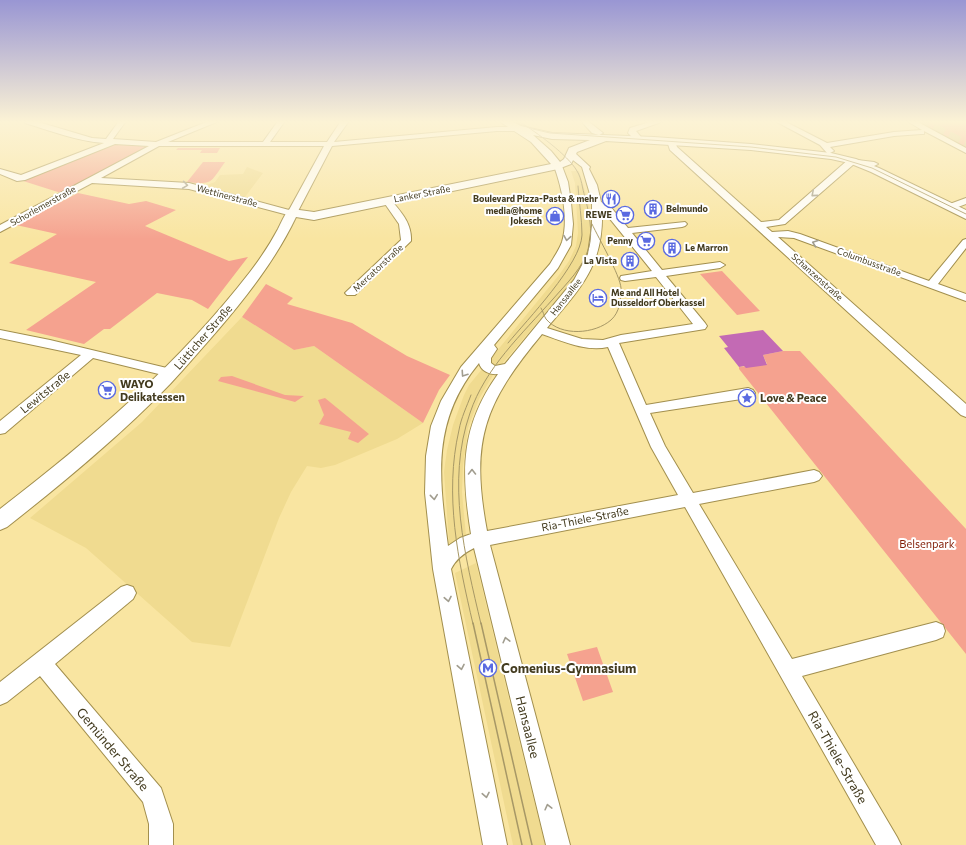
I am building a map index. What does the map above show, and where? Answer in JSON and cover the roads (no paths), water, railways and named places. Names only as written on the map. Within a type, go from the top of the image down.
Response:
[{"type":"main road","name":"Lanker Straße","points":[[284,230],[314,216],[386,201],[546,160]]},
{"type":"main road","points":[[849,160],[960,206]]},
{"type":"main road","points":[[864,160],[960,206],[966,215]]},
{"type":"main road","name":"Lanker Straße","points":[[292,213],[314,216]]},
{"type":"main road","name":"Lütticher Straße","points":[[0,521],[78,457],[158,387],[234,302],[257,271],[284,230],[292,213]]},
{"type":"street","points":[[0,171],[19,178],[63,160]]},
{"type":"street","name":"Schorlemerstraße","points":[[0,229],[126,160]]},
{"type":"street","points":[[292,213],[320,160]]},
{"type":"street","points":[[495,845],[442,569],[433,493],[433,456],[435,439],[442,414],[453,390],[466,370],[554,266],[565,248],[568,234],[564,160]]},
{"type":"street","name":"Hansaallee","points":[[558,845],[481,539],[472,484],[472,467],[476,431],[485,408],[509,368],[588,267],[594,252],[598,226],[597,204],[594,189],[585,169],[570,160]]},
{"type":"street","name":"Schanzenstraße","points":[[687,160],[966,412]]},
{"type":"street","points":[[759,225],[782,222],[852,162],[874,164]]},
{"type":"street","name":"Wettinerstraße","points":[[90,180],[189,186],[292,213]]},
{"type":"street","name":"Mercatorstraße","points":[[351,293],[406,241],[406,226],[386,201]]},
{"type":"street","points":[[540,330],[581,343],[592,344],[612,342],[621,339],[701,326],[606,207],[597,204]]},
{"type":"street","points":[[625,231],[682,224]]},
{"type":"street","name":"Columbusstraße","points":[[771,236],[788,234],[797,236],[966,298]]},
{"type":"street","points":[[931,285],[966,242]]},
{"type":"street","points":[[625,278],[720,265]]},
{"type":"street","points":[[0,334],[171,373]]},
{"type":"street","name":"Ria-Thiele-Straße","points":[[612,342],[652,435],[688,500],[889,845]]},
{"type":"street","points":[[488,344],[491,349],[485,358],[485,365],[493,370],[509,368]]},
{"type":"street","name":"Lewitstraße","points":[[0,429],[91,354]]},
{"type":"street","points":[[642,410],[748,393]]},
{"type":"street","name":"Ria-Thiele-Straße","points":[[481,539],[814,476]]},
{"type":"street","points":[[442,569],[445,561],[457,548],[471,540],[481,539]]},
{"type":"street","points":[[0,695],[128,594]]},
{"type":"street","points":[[787,670],[936,631]]},
{"type":"street","name":"Gemünder Straße","points":[[41,663],[153,796],[161,824],[161,845]]},
{"type":"tram line","points":[[542,311],[574,275],[583,262],[589,247],[591,235],[588,209],[579,174],[569,160]]},
{"type":"tram line","points":[[847,160],[872,168],[966,214]]},
{"type":"tram line","points":[[508,343],[552,291],[573,261],[582,235],[578,186]]},
{"type":"tram line","points":[[542,311],[546,319],[552,325],[560,329],[578,332],[587,331],[604,325],[614,317],[621,297],[620,282],[592,224]]},
{"type":"tram line","points":[[481,624],[469,572],[460,519],[459,466],[463,439],[470,413],[485,381],[506,352],[542,311]]},
{"type":"tram line","points":[[471,395],[459,430],[455,454],[453,503],[458,552],[473,624]]},
{"type":"tram line","points":[[473,623],[522,845]]},
{"type":"tram line","points":[[481,623],[532,845]]},
{"type":"place","name":"Boulevard Pizza-Pasta & mehr","points":[[611,199]]},
{"type":"place","name":"Belmundo","points":[[653,209]]},
{"type":"place","name":"REWE","points":[[625,215]]},
{"type":"place","name":"media@home Jokesch","points":[[555,216]]},
{"type":"place","name":"Penny","points":[[646,241]]},
{"type":"place","name":"Le Marron","points":[[672,248]]},
{"type":"place","name":"La Vista","points":[[630,261]]},
{"type":"place","name":"Me and All Hotel Dusseldorf Oberkassel","points":[[598,298]]},
{"type":"place","name":"WAYO Delikatessen","points":[[107,390]]},
{"type":"place","name":"Love & Peace","points":[[747,398]]},
{"type":"place","name":"Comenius-Gymnasium","points":[[488,668]]},
{"type":"park label","name":"Belsenpark","points":[[927,544]]}]
